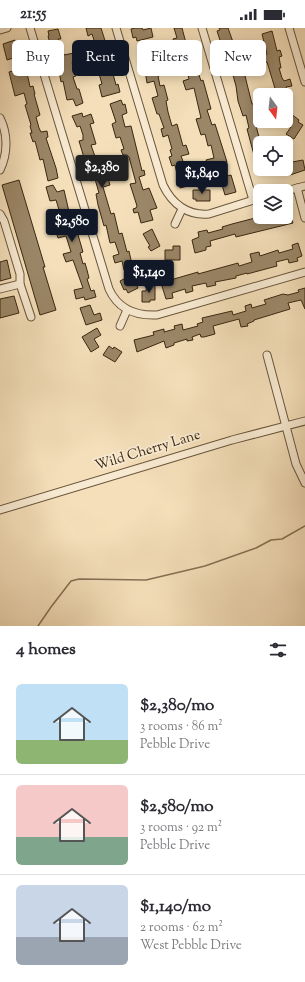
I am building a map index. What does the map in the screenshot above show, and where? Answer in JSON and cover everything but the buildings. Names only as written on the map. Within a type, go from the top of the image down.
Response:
[{"type":"street","points":[[0,30],[7,28]]},
{"type":"street","points":[[30,28],[113,298],[127,310],[147,316],[157,315],[305,272]]},
{"type":"street","points":[[116,28],[167,194],[182,208],[200,215],[209,214],[253,200]]},
{"type":"street","points":[[202,28],[253,187]]},
{"type":"street","points":[[289,28],[305,82]]},
{"type":"street","points":[[0,118],[6,135],[6,151],[0,170]]},
{"type":"street","points":[[293,189],[305,186]]},
{"type":"street","points":[[296,188],[305,218]]},
{"type":"street","points":[[175,224],[182,208]]},
{"type":"street","points":[[0,214],[4,221],[20,274],[20,284],[31,317]]},
{"type":"street","points":[[0,289],[20,284]]},
{"type":"street","points":[[120,326],[127,310]]},
{"type":"street","points":[[267,355],[296,464],[305,483]]},
{"type":"street","name":"Wild Cherry Lane","points":[[0,510],[232,440],[305,421]]},
{"type":"waterway","points":[[38,626],[71,581],[79,579],[146,580],[205,566],[256,548],[271,540],[282,539],[305,526]]}]
